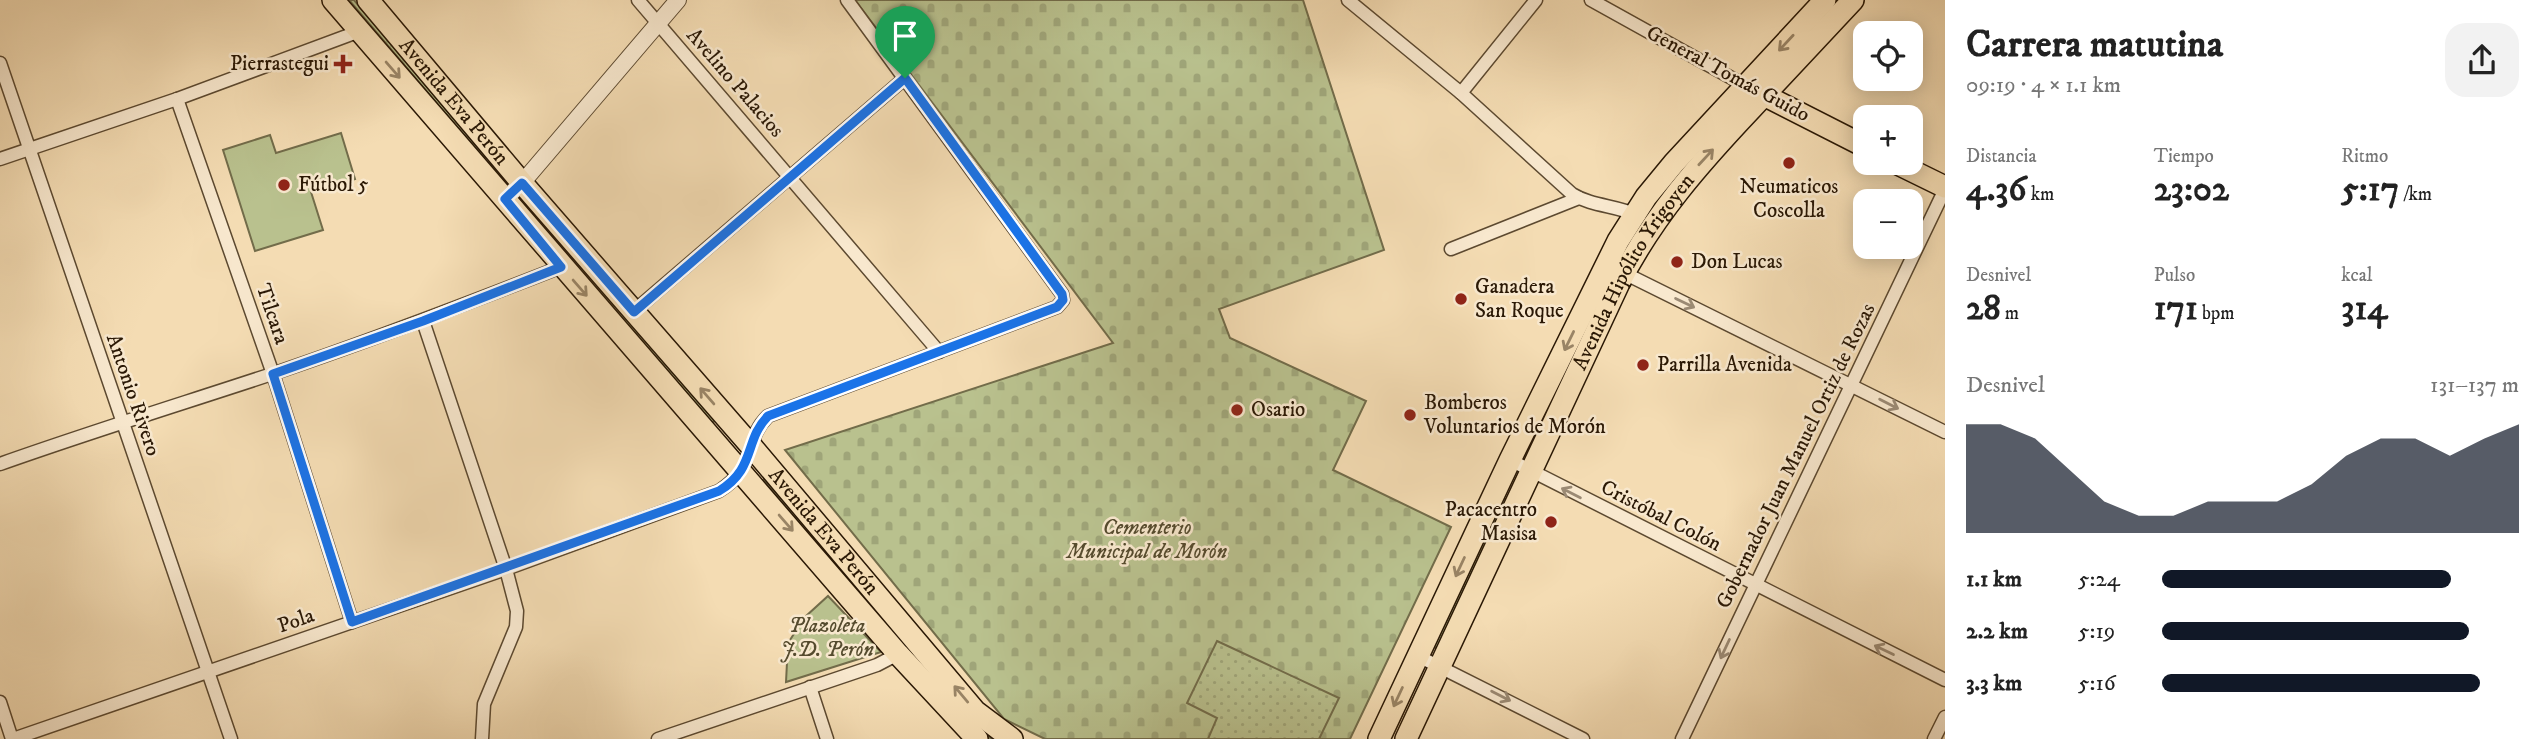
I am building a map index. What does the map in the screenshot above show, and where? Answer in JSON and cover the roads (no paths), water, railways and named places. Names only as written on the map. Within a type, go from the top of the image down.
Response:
[{"type":"main road","name":"Avenida Eva Perón","points":[[332,0],[898,654],[977,739]]},
{"type":"main road","name":"Avenida Eva Perón","points":[[368,0],[975,711],[1012,739]]},
{"type":"main road","name":"Avenida Hipólito Yrigoyen","points":[[1755,91],[1825,0]]},
{"type":"main road","name":"Avenida Hipólito Yrigoyen","points":[[1406,739],[1624,273],[1644,218],[1674,163],[1853,0]]},
{"type":"main road","name":"General Tomás Guido","points":[[1755,91],[1853,140]]},
{"type":"main road","points":[[1920,175],[1945,188]]},
{"type":"main road","name":"Avenida Hipólito Yrigoyen","points":[[1379,739],[1510,460],[1613,252],[1644,218]]},
{"type":"street","name":"Avelino Palacios","points":[[638,0],[939,352]]},
{"type":"street","points":[[505,199],[522,183],[678,0]]},
{"type":"street","points":[[742,471],[761,425],[768,416],[1057,307],[1063,300],[1062,294],[847,0]]},
{"type":"street","points":[[1348,0],[1461,93],[1563,187],[1578,198],[1644,218]]},
{"type":"street","points":[[1461,93],[1536,0]]},
{"type":"street","name":"General Tomás Guido","points":[[1591,0],[1755,91]]},
{"type":"street","points":[[0,159],[177,99],[360,32]]},
{"type":"street","name":"Antonio Rivero","points":[[0,63],[231,739]]},
{"type":"street","points":[[634,312],[905,78]]},
{"type":"street","name":"Tilcara","points":[[177,99],[273,374],[352,622]]},
{"type":"street","name":"Gobernador Juan Manuel Ortiz de Rozas","points":[[1682,739],[1945,188]]},
{"type":"street","points":[[1451,249],[1578,198]]},
{"type":"street","points":[[0,464],[122,421],[273,374],[423,321],[561,267]]},
{"type":"street","points":[[1624,273],[1945,432]]},
{"type":"street","points":[[423,321],[506,569],[517,611],[516,626],[484,704],[482,739]]},
{"type":"street","name":"Cristóbal Colón","points":[[1510,460],[1945,680]]},
{"type":"street","name":"Pola","points":[[13,739],[506,569],[719,491],[732,483],[742,471]]},
{"type":"street","points":[[658,739],[877,665],[898,654]]},
{"type":"street","points":[[1418,656],[1583,739]]},
{"type":"street","points":[[810,687],[827,739]]},
{"type":"street","points":[[0,702],[13,739]]},
{"type":"street","points":[[1934,739],[1945,717]]},
{"type":"place","name":"Pierrastegui","points":[[343,64]]},
{"type":"place","name":"Neumaticos Coscolla","points":[[1789,163]]},
{"type":"place","name":"Fútbol 5","points":[[284,185]]},
{"type":"place","name":"Don Lucas","points":[[1677,262]]},
{"type":"place","name":"Ganadera San Roque","points":[[1461,299]]},
{"type":"place","name":"Parrilla Avenida","points":[[1643,365]]},
{"type":"place","name":"Osario","points":[[1237,410]]},
{"type":"place","name":"Bomberos Voluntarios de Morón","points":[[1410,415]]},
{"type":"place","name":"Pacacentro Masisa","points":[[1551,522]]},
{"type":"park label","name":"Cementerio Municipal de Morón","points":[[1147,540]]},
{"type":"park label","name":"Plazoleta J.D. Perón","points":[[827,638]]}]
